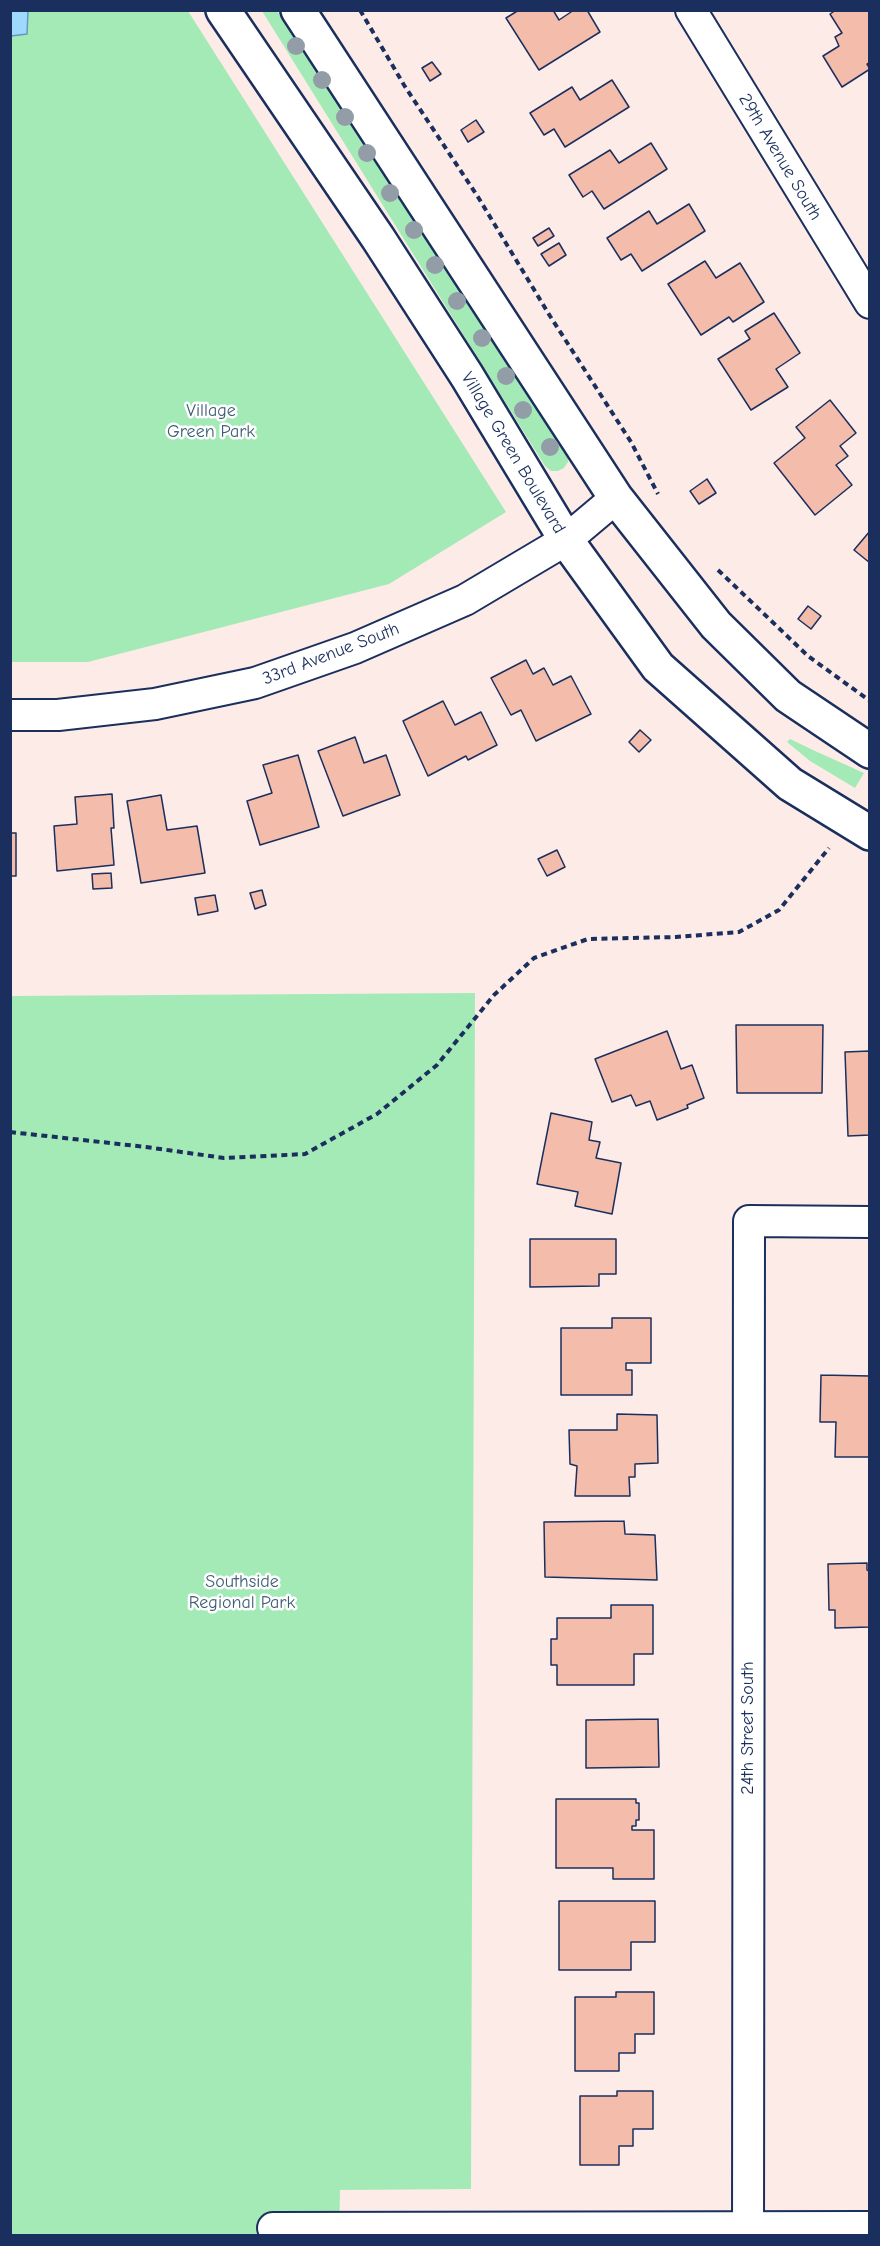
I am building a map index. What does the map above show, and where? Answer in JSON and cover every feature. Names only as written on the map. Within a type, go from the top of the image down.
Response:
[{"type":"street","name":"Village Green Boulevard","points":[[222,10],[384,248],[467,376],[567,540],[658,667],[790,784],[870,833]]},
{"type":"street","points":[[298,10],[616,498],[716,625],[788,696],[870,751]]},
{"type":"street","name":"29th Avenue South","points":[[691,10],[870,303]]},
{"type":"street","name":"33rd Avenue South","points":[[10,715],[58,715],[155,704],[255,683],[355,648],[465,600],[567,540],[616,498]]},
{"type":"street","name":"24th Street South","points":[[748,2232],[749,1221],[870,1222]]},
{"type":"street","points":[[273,2228],[408,2232],[748,2232],[870,2227]]},
{"type":"path","points":[[360,10],[404,85],[478,197],[550,316],[632,442],[660,498]]},
{"type":"path","points":[[711,563],[756,609],[808,656],[870,701]]},
{"type":"path","points":[[10,1132],[224,1158],[305,1154],[377,1114],[436,1065],[494,995],[534,958],[588,939],[676,937],[739,932],[779,910],[832,844]]},
{"type":"green space","name":"Village Green Park","points":[[10,11],[188,11],[506,512],[389,584],[88,662],[11,662]]},
{"type":"green space","points":[[262,11],[277,11],[309,48],[568,454],[568,462],[564,468],[551,471],[545,466]]},
{"type":"green space","points":[[790,739],[864,773],[855,788],[810,761],[787,742]]},
{"type":"green space","name":"Southside Regional Park","points":[[475,993],[471,2189],[340,2190],[339,2235],[11,2235],[10,996]]},
{"type":"water","points":[[10,11],[28,11],[27,34],[11,36]]},
{"type":"building","points":[[519,10],[553,10],[559,20],[574,10],[587,10],[600,32],[539,70],[506,18]]},
{"type":"building","points":[[836,10],[870,10],[870,62],[867,64],[870,69],[842,87],[823,56],[839,46],[835,37],[842,33],[830,14]]},
{"type":"building","points":[[432,62],[441,74],[430,81],[422,68]]},
{"type":"building","points":[[612,80],[629,107],[565,147],[554,129],[544,135],[530,113],[572,87],[580,100]]},
{"type":"building","points":[[476,120],[484,132],[468,142],[461,130]]},
{"type":"building","points":[[651,143],[667,169],[604,209],[592,191],[583,197],[569,175],[610,150],[619,163]]},
{"type":"building","points":[[689,204],[705,231],[642,271],[631,254],[621,260],[607,238],[649,211],[657,224]]},
{"type":"building","points":[[549,228],[554,236],[538,246],[533,238]]},
{"type":"building","points":[[559,243],[566,255],[549,266],[541,254]]},
{"type":"building","points":[[705,261],[716,278],[740,263],[764,302],[733,322],[729,317],[701,335],[668,284]]},
{"type":"building","points":[[774,313],[800,353],[776,369],[788,387],[751,410],[718,359],[750,339],[745,331]]},
{"type":"building","points":[[830,400],[856,433],[840,446],[848,456],[836,465],[852,485],[815,515],[774,463],[805,438],[796,427]]},
{"type":"building","points":[[707,479],[716,493],[699,504],[690,491]]},
{"type":"building","points":[[870,531],[870,563],[854,550]]},
{"type":"building","points":[[808,606],[821,616],[811,629],[798,619]]},
{"type":"building","points":[[526,660],[533,674],[544,668],[553,685],[571,676],[591,714],[536,741],[521,710],[511,715],[491,678]]},
{"type":"building","points":[[443,701],[455,725],[481,712],[497,745],[468,760],[466,756],[428,776],[403,721]]},
{"type":"building","points":[[640,730],[651,740],[639,752],[629,742]]},
{"type":"building","points":[[355,737],[364,763],[386,755],[400,795],[343,816],[318,751]]},
{"type":"building","points":[[298,755],[319,827],[260,845],[247,801],[272,793],[263,765]]},
{"type":"building","points":[[112,794],[114,828],[111,828],[114,865],[57,871],[54,826],[77,824],[75,797]]},
{"type":"building","points":[[161,795],[167,830],[197,826],[205,873],[141,883],[127,801]]},
{"type":"building","points":[[10,833],[16,833],[16,876],[10,876]]},
{"type":"building","points":[[557,850],[565,867],[547,876],[538,859]]},
{"type":"building","points":[[111,873],[112,888],[93,889],[92,874]]},
{"type":"building","points":[[262,890],[266,905],[255,909],[250,893]]},
{"type":"building","points":[[215,895],[218,911],[198,915],[195,898]]},
{"type":"building","points":[[736,1025],[823,1025],[822,1093],[737,1093]]},
{"type":"building","points":[[667,1031],[681,1069],[692,1065],[704,1098],[687,1105],[688,1108],[657,1120],[650,1101],[636,1106],[631,1095],[612,1102],[595,1059]]},
{"type":"building","points":[[870,1051],[870,1135],[848,1136],[845,1052]]},
{"type":"building","points":[[551,1113],[592,1122],[589,1140],[600,1142],[596,1158],[621,1163],[612,1214],[575,1206],[578,1192],[537,1184]]},
{"type":"building","points":[[530,1239],[616,1239],[616,1274],[599,1274],[599,1286],[530,1287]]},
{"type":"building","points":[[612,1318],[651,1318],[651,1363],[626,1363],[626,1370],[632,1370],[632,1395],[561,1395],[561,1328],[612,1328]]},
{"type":"building","points":[[821,1375],[870,1376],[870,1457],[835,1457],[836,1422],[820,1422]]},
{"type":"building","points":[[617,1414],[657,1415],[658,1463],[635,1464],[635,1477],[629,1477],[630,1496],[575,1496],[577,1466],[570,1464],[569,1430],[617,1430]]},
{"type":"building","points":[[624,1521],[625,1534],[655,1535],[657,1580],[545,1577],[544,1522]]},
{"type":"building","points":[[867,1563],[867,1570],[870,1572],[870,1627],[835,1628],[835,1610],[829,1610],[828,1564]]},
{"type":"building","points":[[611,1605],[653,1605],[653,1654],[634,1654],[634,1685],[557,1685],[557,1665],[551,1665],[551,1639],[557,1639],[557,1618],[611,1618]]},
{"type":"building","points":[[658,1719],[659,1767],[586,1768],[586,1720]]},
{"type":"building","points":[[556,1799],[636,1799],[636,1803],[639,1803],[639,1820],[636,1820],[636,1826],[632,1826],[632,1830],[654,1830],[654,1879],[613,1879],[613,1868],[556,1868]]},
{"type":"building","points":[[559,1901],[655,1901],[655,1942],[631,1942],[631,1970],[559,1970]]},
{"type":"building","points":[[616,1992],[654,1992],[654,2034],[635,2034],[635,2053],[619,2053],[619,2071],[575,2071],[575,1997],[616,1997]]},
{"type":"building","points":[[617,2091],[653,2091],[653,2129],[633,2129],[633,2146],[619,2146],[619,2165],[580,2165],[580,2096],[617,2096]]}]
